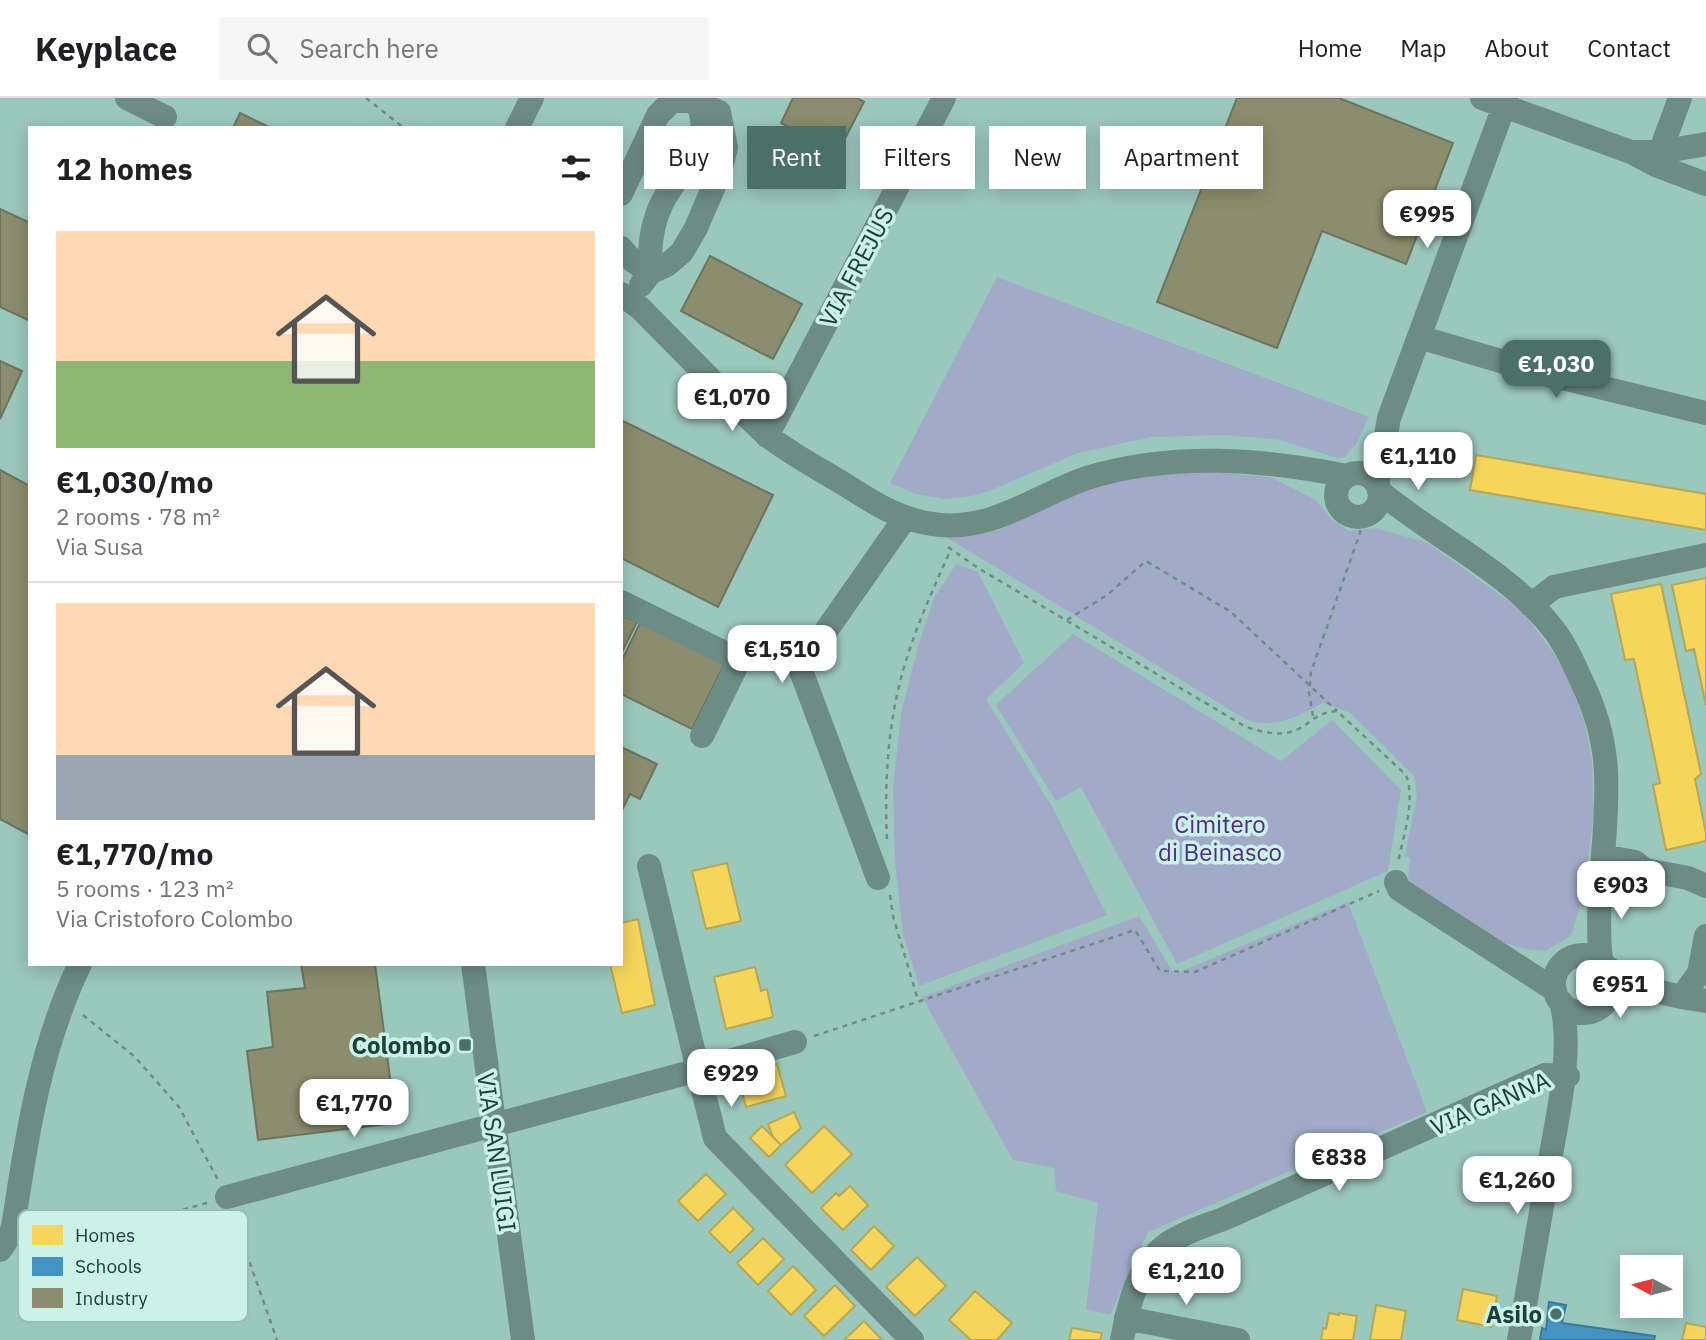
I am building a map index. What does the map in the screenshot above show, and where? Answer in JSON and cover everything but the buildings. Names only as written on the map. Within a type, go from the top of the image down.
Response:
[{"type":"street","points":[[127,98],[165,117]]},
{"type":"street","points":[[518,126],[532,98]]},
{"type":"street","name":"VIA FREJUS","points":[[768,436],[944,98]]},
{"type":"street","points":[[1660,152],[1680,98]]},
{"type":"street","points":[[623,190],[658,116],[672,101],[695,101],[719,112],[726,148],[720,172],[696,228],[682,252],[667,265],[650,273],[625,297],[768,436],[896,515],[941,525],[986,521],[1090,478],[1138,466],[1198,459],[1349,475],[1363,474],[1428,529],[1512,587],[1531,605],[1555,631],[1591,700],[1601,734],[1606,771],[1607,806],[1601,870],[1599,940],[1604,964],[1612,979],[1612,988],[1597,1009],[1564,1083]]},
{"type":"street","points":[[650,273],[650,251],[655,221],[662,204],[697,148],[702,117],[695,101]]},
{"type":"street","points":[[1364,515],[1377,505],[1389,418],[1498,101],[1706,184]]},
{"type":"street","points":[[1631,152],[1660,152],[1706,144]]},
{"type":"street","points":[[623,250],[650,273]]},
{"type":"street","points":[[1419,337],[1538,372],[1706,413]]},
{"type":"street","points":[[1337,501],[1338,487],[1389,418]]},
{"type":"street","points":[[1275,466],[1311,483],[1337,501],[1344,512],[1350,515],[1364,515],[1428,529]]},
{"type":"street","points":[[884,886],[800,668],[896,515]]},
{"type":"street","points":[[1531,605],[1554,586],[1706,555]]},
{"type":"street","points":[[623,603],[733,657],[736,667],[702,736]]},
{"type":"street","points":[[1601,870],[1635,862],[1645,870],[1688,878],[1706,886]]},
{"type":"street","points":[[649,866],[715,1138],[912,1340]]},
{"type":"street","points":[[1519,1340],[1564,1083],[1566,1020],[1555,979],[1580,941],[1601,870]]},
{"type":"street","points":[[1396,882],[1399,889],[1497,953],[1558,996],[1574,1012],[1597,1009],[1622,1000],[1687,998]]},
{"type":"street","points":[[1687,998],[1699,973],[1706,936]]},
{"type":"street","points":[[1497,953],[1529,960],[1566,960],[1587,955],[1627,980],[1687,998]]},
{"type":"street","points":[[0,1250],[14,1221],[34,1097],[64,999],[79,966]]},
{"type":"street","name":"VIA SAN LUIGI","points":[[473,966],[523,1340]]},
{"type":"street","points":[[227,1197],[795,1042]]},
{"type":"street","name":"VIA GANNA","points":[[1124,1329],[1142,1271],[1156,1253],[1175,1238],[1228,1217],[1545,1075],[1564,1083]]},
{"type":"street","points":[[1124,1329],[1238,1340]]},
{"type":"path","points":[[366,98],[401,126]]},
{"type":"path","points":[[1313,716],[1311,672],[1364,515]]},
{"type":"path","points":[[941,525],[944,544],[951,549],[1246,727],[1282,734],[1298,729],[1313,716],[1337,711]]},
{"type":"path","points":[[887,844],[885,789],[891,735],[904,666],[922,611],[951,549]]},
{"type":"path","points":[[795,1042],[1135,930],[1160,971],[1195,972],[1359,901],[1396,882],[1410,797],[1406,775],[1231,612],[1146,561],[1107,595],[1066,620]]},
{"type":"path","points":[[884,886],[918,1001]]},
{"type":"path","points":[[64,999],[135,1057],[179,1107],[232,1210]]},
{"type":"path","points":[[180,1210],[227,1197]]},
{"type":"path","points":[[248,1257],[277,1340]]},
{"type":"green space","points":[[997,277],[1369,417],[1356,444],[1344,458],[1280,440],[1224,435],[1151,437],[1078,453],[987,492],[965,497],[944,499],[916,494],[890,483]]},
{"type":"green space","points":[[1210,472],[1270,477],[1316,500],[1331,519],[1349,531],[1376,528],[1428,543],[1521,610],[1554,653],[1568,678],[1583,717],[1592,760],[1594,812],[1584,893],[1572,933],[1566,939],[1545,951],[1501,942],[1415,889],[1408,878],[1410,858],[1405,856],[1417,796],[1414,776],[1349,712],[1323,703],[1295,717],[1276,722],[1245,719],[946,537],[998,530],[1092,488],[1174,473]]},
{"type":"green space","points":[[956,564],[978,572],[1024,663],[986,699],[1054,810],[1107,915],[919,986],[903,934],[895,861],[893,787],[901,714],[919,643],[934,598]]},
{"type":"green space","name":"Cimitero di Beinasco","points":[[1073,634],[1281,761],[1332,720],[1401,790],[1388,871],[1177,964],[1081,787],[1056,801],[996,705]]},
{"type":"green space","points":[[1348,902],[1427,1112],[1148,1232],[1110,1315],[1086,1309],[1098,1203],[1056,1191],[1054,1168],[1013,1160],[922,997],[1139,916],[1174,974]]},
{"type":"place","name":"Colombo","points":[[465,1045]]},
{"type":"place","name":"Asilo","points":[[1556,1314]]}]
